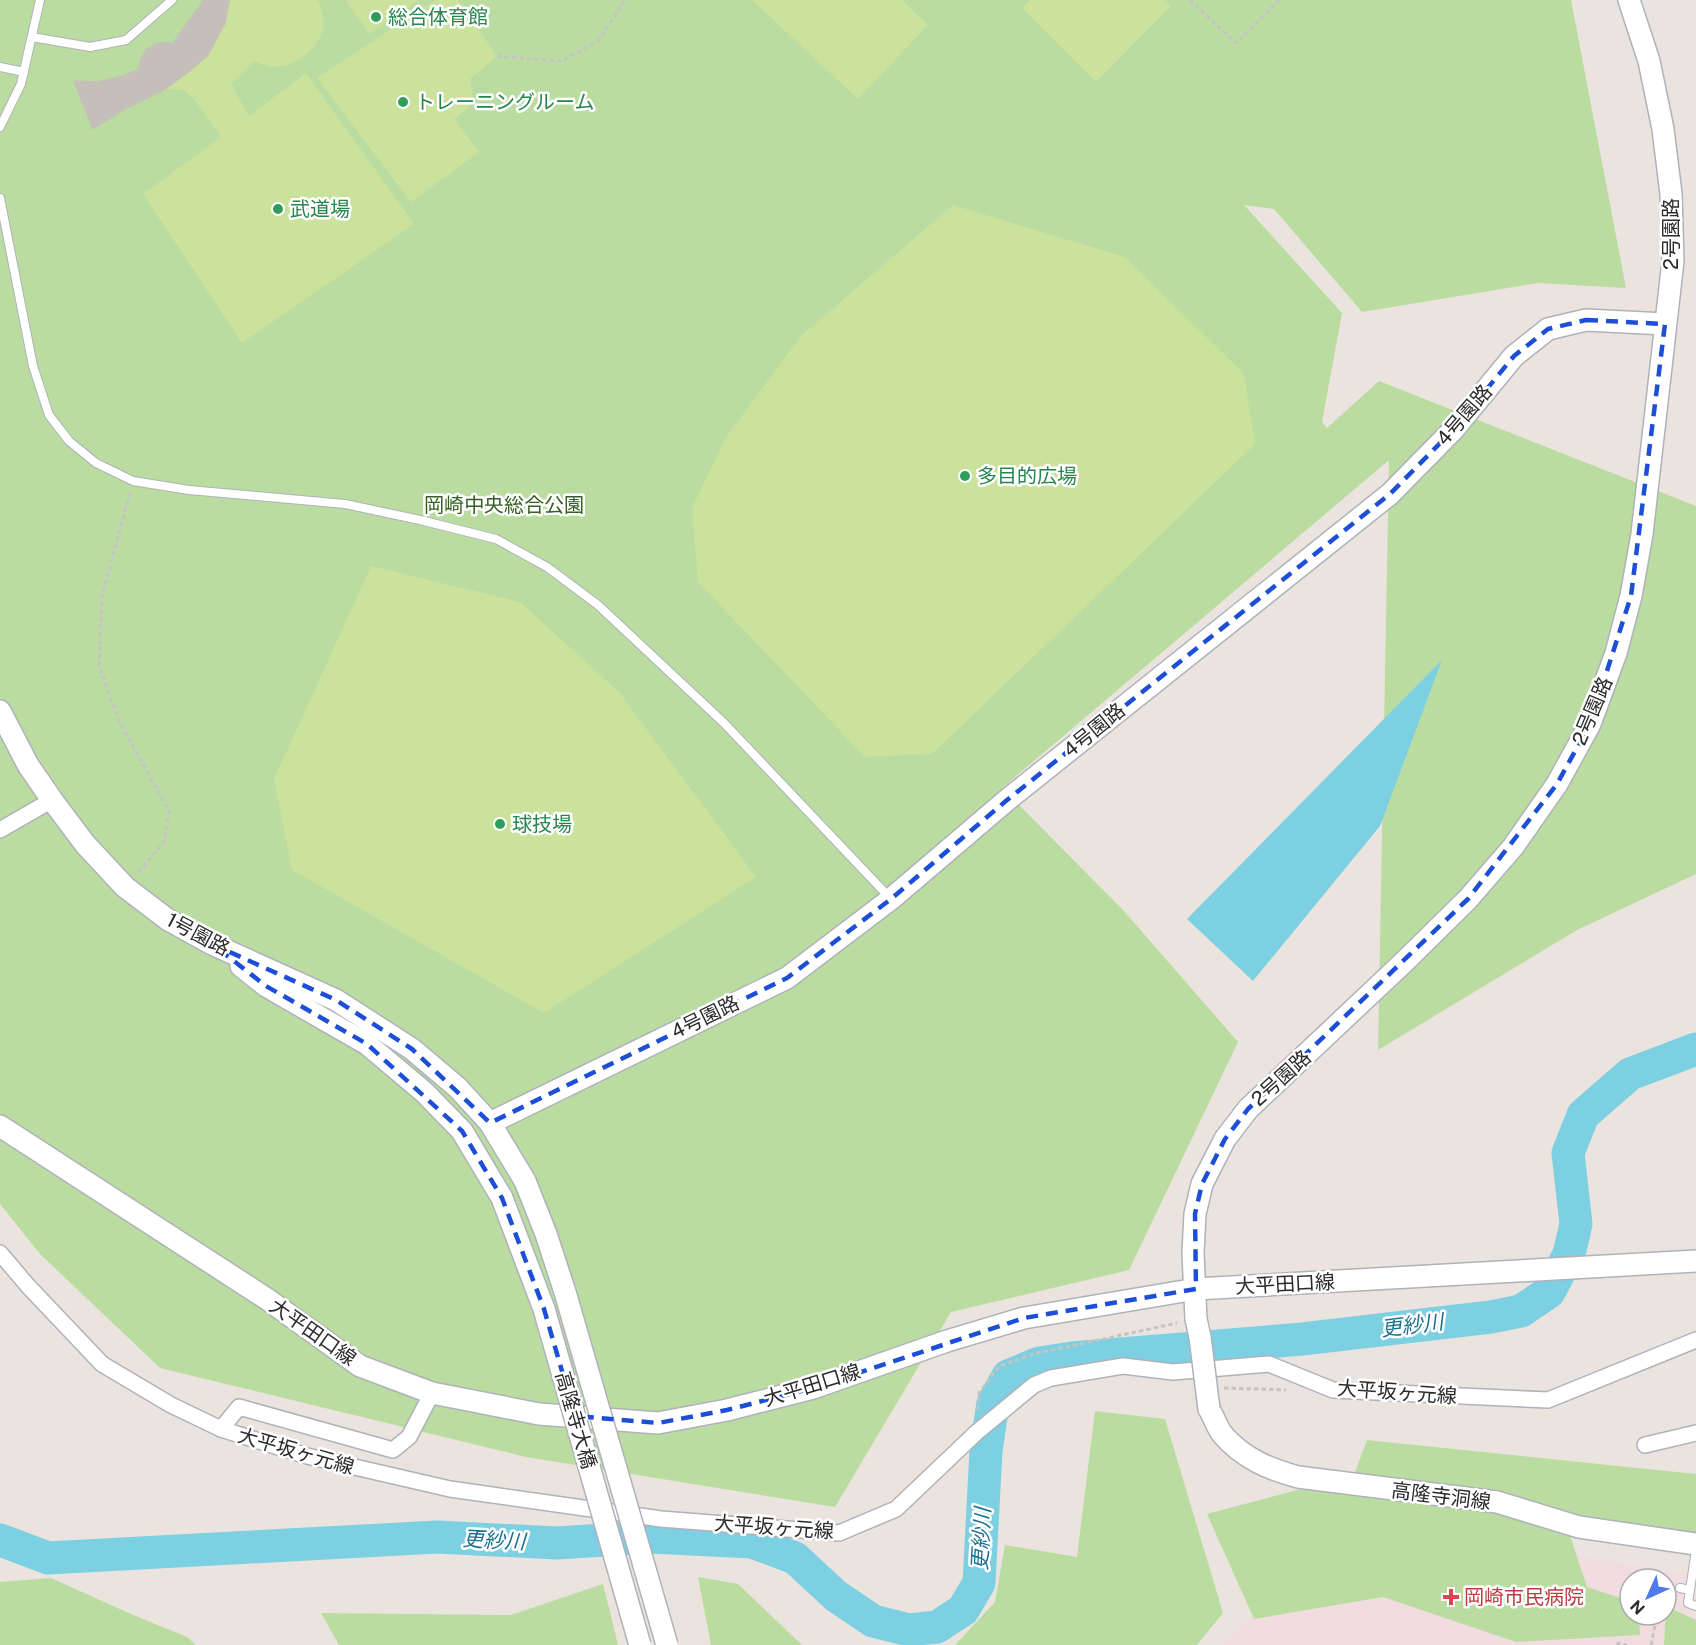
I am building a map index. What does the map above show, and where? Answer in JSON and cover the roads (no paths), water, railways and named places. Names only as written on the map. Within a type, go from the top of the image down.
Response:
[{"type":"street","name":"2号園路","points":[[1198,1328],[1193,1253],[1196,1214],[1202,1184],[1225,1139],[1248,1109],[1318,1045],[1468,899],[1513,848],[1557,784],[1590,724],[1616,653],[1631,596],[1642,534],[1673,261],[1671,194],[1663,129],[1649,61],[1629,0]]},
{"type":"street","name":"4号園路","points":[[490,1123],[787,978],[891,899],[1007,800],[1390,494],[1454,430],[1514,356],[1548,329],[1586,320],[1665,324]]},
{"type":"street","name":"1号園路","points":[[0,711],[28,765],[52,800],[85,844],[125,887],[167,919],[212,944],[336,1000],[412,1049],[458,1088],[490,1123],[525,1181]]},
{"type":"street","points":[[0,830],[52,800]]},
{"type":"street","name":"高隆寺大橋","points":[[212,944],[266,986],[367,1044],[424,1092],[462,1131],[502,1198],[544,1309],[640,1645]]},
{"type":"street","name":"大平田口線","points":[[0,1126],[267,1299],[360,1366],[432,1393],[539,1414],[658,1423],[727,1410],[813,1388],[947,1341],[1024,1318],[1196,1289],[1696,1262]]},
{"type":"street","name":"高隆寺大橋","points":[[525,1181],[546,1234],[571,1315],[668,1645]]},
{"type":"street","name":"大平坂ヶ元線","points":[[0,1253],[102,1364],[171,1405],[221,1429],[307,1456],[450,1489],[661,1519],[839,1533],[896,1509],[977,1432],[1034,1385],[1051,1378],[1123,1365],[1173,1372],[1269,1364],[1333,1390],[1548,1401],[1696,1340]]},
{"type":"street","name":"高隆寺洞線","points":[[1198,1328],[1209,1409],[1222,1434],[1245,1455],[1267,1468],[1298,1477],[1497,1502],[1579,1527],[1696,1544]]},
{"type":"street","points":[[221,1429],[239,1407],[393,1450],[409,1437],[432,1393]]},
{"type":"street","points":[[1645,1445],[1696,1433]]},
{"type":"lane","points":[[0,127],[21,84],[40,0]]},
{"type":"lane","points":[[32,37],[90,47],[126,40],[172,0]]},
{"type":"lane","points":[[0,67],[24,72]]},
{"type":"lane","points":[[0,198],[33,366],[49,415],[69,441],[96,463],[133,481],[189,490],[345,504],[496,539],[546,567],[598,605],[723,723],[891,899]]},
{"type":"lane","points":[[1696,1550],[1688,1603],[1696,1606]]},
{"type":"lane","points":[[1680,1588],[1690,1590]]},
{"type":"water","points":[[1442,660],[1380,826],[1253,981],[1187,919]]},
{"type":"waterway","name":"更紗川","points":[[0,1540],[48,1558],[437,1537],[557,1543],[651,1537],[752,1542],[795,1558],[836,1596],[873,1621],[909,1630],[937,1627],[963,1610],[979,1583],[986,1451],[993,1403],[1008,1376],[1039,1363],[1072,1358],[1302,1339],[1491,1317],[1521,1311],[1549,1292],[1569,1254],[1576,1224],[1568,1153],[1583,1115],[1630,1074],[1696,1049]]},
{"type":"place","name":"総合体育館","points":[[376,17]]},
{"type":"place","name":"トレーニングルーム","points":[[403,102]]},
{"type":"place","name":"武道場","points":[[278,209]]},
{"type":"place","name":"多目的広場","points":[[965,476]]},
{"type":"place","name":"球技場","points":[[500,824]]},
{"type":"place","name":"岡崎市民病院","points":[[1451,1597]]},
{"type":"park label","name":"岡崎中央総合公園","points":[[504,505]]}]
